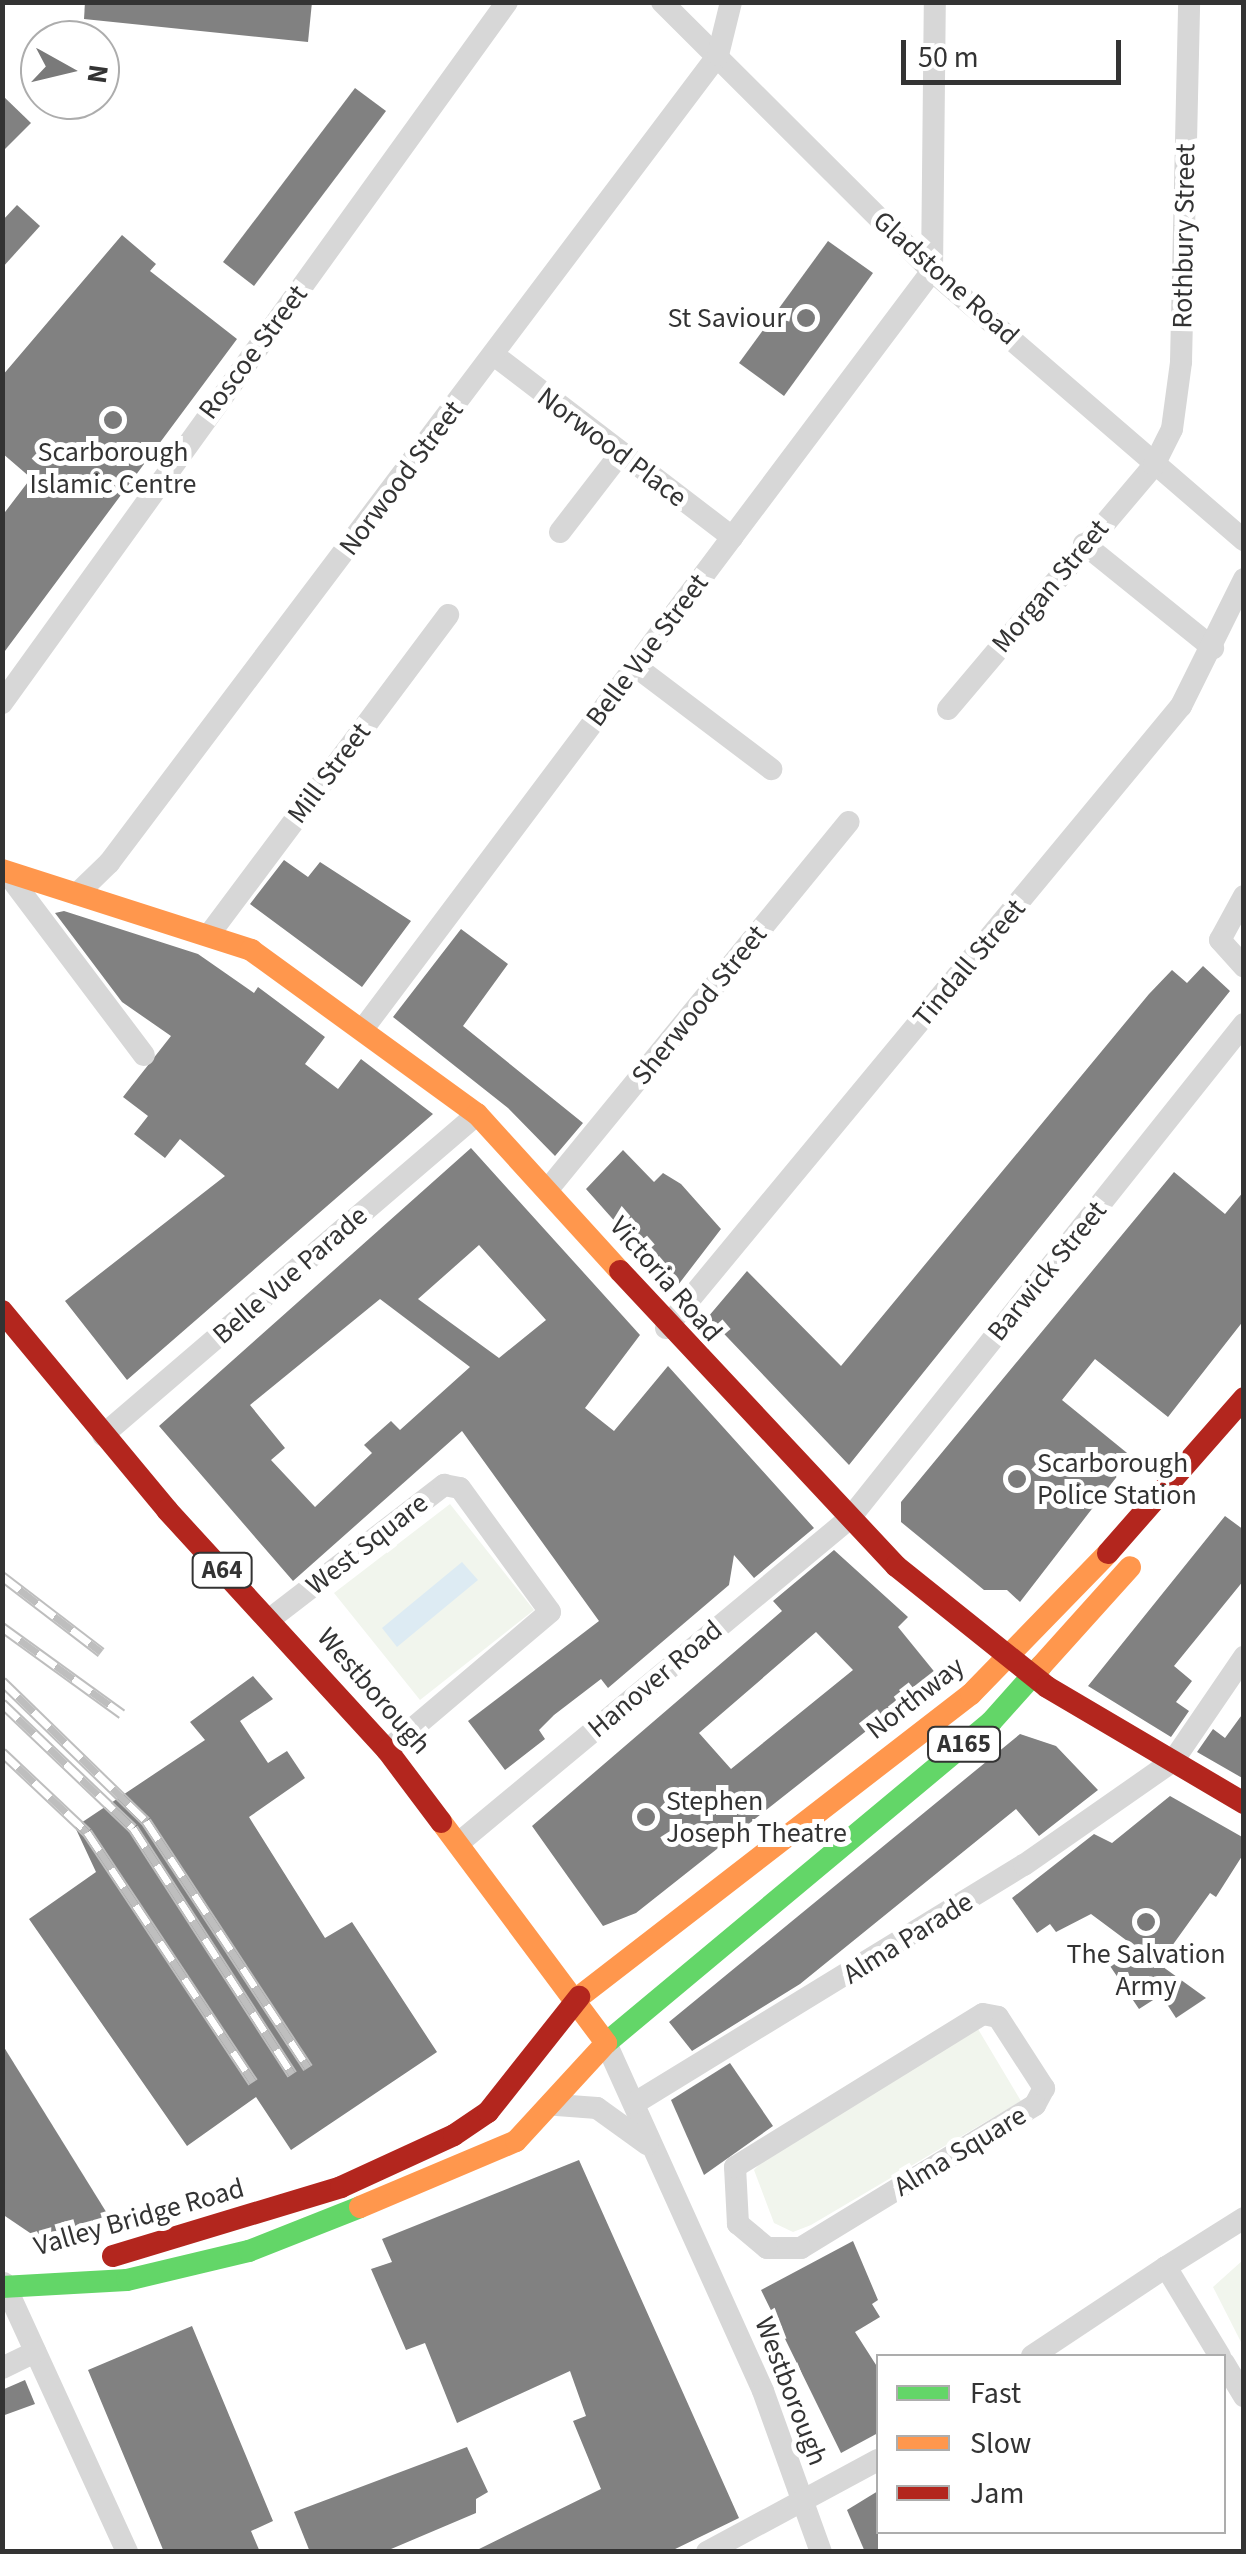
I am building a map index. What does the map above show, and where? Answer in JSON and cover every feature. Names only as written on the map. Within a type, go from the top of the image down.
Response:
[{"type":"main road","name":"Victoria Road","points":[[4,871],[211,932],[251,950],[477,1114],[550,1188],[666,1328],[850,1518],[1036,1678],[1244,1803]]},
{"type":"main road","name":"Westborough","points":[[2,1311],[103,1435],[387,1750],[579,1997],[606,2042]]},
{"type":"main road","name":"Northway","points":[[579,1997],[1010,1658],[1244,1398]]},
{"type":"main road","name":"A165","points":[[606,2042],[1036,1678],[1244,1436]]},
{"type":"main road","name":"Valley Bridge Road","points":[[4,2285],[342,2187],[421,2153],[488,2112],[579,1997]]},
{"type":"main road","name":"Valley Bridge Road","points":[[4,2285],[127,2280],[249,2251],[501,2148],[556,2105],[606,2042]]},
{"type":"street","name":"Roscoe Street","points":[[2,703],[507,2]]},
{"type":"street","name":"Gladstone Road","points":[[662,2],[932,271],[1244,540]]},
{"type":"street","points":[[718,55],[732,2]]},
{"type":"street","points":[[932,271],[935,2]]},
{"type":"street","name":"Rothbury Street","points":[[1154,465],[1172,429],[1181,362],[1189,2]]},
{"type":"street","name":"Norwood Street","points":[[77,894],[109,863],[718,55]]},
{"type":"street","name":"Belle Vue Street","points":[[363,1029],[932,271]]},
{"type":"street","name":"Norwood Place","points":[[494,355],[732,537]]},
{"type":"street","points":[[560,532],[620,454]]},
{"type":"street","name":"Morgan Street","points":[[948,709],[1154,465]]},
{"type":"street","points":[[1084,544],[1213,648]]},
{"type":"street","name":"Tindall Street","points":[[666,1328],[1181,706],[1244,579]]},
{"type":"street","name":"Mill Street","points":[[211,932],[448,615]]},
{"type":"street","points":[[635,666],[771,769]]},
{"type":"street","name":"Sherwood Street","points":[[550,1188],[849,822]]},
{"type":"street","points":[[4,871],[144,1055]]},
{"type":"street","points":[[1244,896],[1220,940],[1244,967]]},
{"type":"street","name":"Barwick Street","points":[[850,1518],[1244,1024]]},
{"type":"street","name":"Belle Vue Parade","points":[[103,1435],[477,1114]]},
{"type":"street","name":"West Square","points":[[270,1619],[444,1485],[460,1488],[550,1612],[387,1750]]},
{"type":"street","name":"Hanover Road","points":[[461,1841],[850,1518]]},
{"type":"street","points":[[1173,1761],[1244,1657]]},
{"type":"street","name":"Alma Parade","points":[[635,2103],[788,2013],[1173,1761]]},
{"type":"street","name":"Alma Square","points":[[982,2014],[998,2016],[1044,2088],[1035,2106],[801,2248],[767,2248],[738,2224],[735,2167],[982,2014]]},
{"type":"street","name":"Westborough","points":[[606,2042],[763,2391],[800,2502],[822,2552]]},
{"type":"street","name":"Westborough","points":[[556,2105],[597,2108],[650,2146]]},
{"type":"street","points":[[1035,2354],[1244,2218]]},
{"type":"street","points":[[699,2247],[738,2224]]},
{"type":"street","points":[[1166,2266],[1218,2354]]},
{"type":"street","points":[[4,2285],[127,2552]]},
{"type":"street","points":[[2,2368],[36,2352]]},
{"type":"street","points":[[1226,2367],[1244,2396]]},
{"type":"street","points":[[708,2552],[800,2502],[832,2491],[876,2461]]},
{"type":"shaded area","points":[[450,1504],[534,1610],[420,1700],[334,1593]]},
{"type":"shaded area","points":[[462,1562],[478,1580],[397,1647],[382,1628]]},
{"type":"shaded area","points":[[978,2029],[1021,2101],[811,2225],[793,2232],[774,2223],[754,2170],[773,2150]]},
{"type":"shaded area","points":[[1243,2260],[1243,2346],[1213,2287]]},
{"type":"building","points":[[85,2],[312,2],[308,42],[84,19]]},
{"type":"building","points":[[355,88],[386,111],[254,286],[223,262]]},
{"type":"building","points":[[2,95],[20,112],[20,120],[31,123],[2,152]]},
{"type":"building","points":[[17,205],[40,226],[2,268],[2,221]]},
{"type":"building","points":[[122,235],[156,264],[150,271],[237,339],[2,655],[2,516],[31,478],[2,453],[2,376]]},
{"type":"building","name":"St Saviour","points":[[828,241],[873,273],[784,396],[739,363]]},
{"type":"building","points":[[284,860],[308,877],[320,862],[411,921],[362,987],[250,904]]},
{"type":"building","points":[[64,911],[198,954],[254,993],[258,987],[325,1037],[305,1064],[338,1089],[361,1059],[433,1114],[127,1380],[65,1301],[225,1176],[180,1139],[165,1158],[134,1134],[148,1116],[123,1097],[171,1036],[122,1002],[55,913]]},
{"type":"building","points":[[461,929],[508,964],[463,1026],[583,1123],[555,1156],[508,1108],[393,1017]]},
{"type":"building","points":[[1203,966],[1230,991],[849,1465],[708,1317],[747,1271],[841,1366],[1149,994],[1172,970],[1187,983]]},
{"type":"building","points":[[471,1148],[640,1335],[585,1408],[614,1431],[668,1366],[814,1528],[754,1578],[734,1555],[729,1585],[608,1688],[601,1679],[554,1715],[539,1730],[545,1739],[505,1770],[468,1721],[599,1621],[462,1431],[293,1581],[159,1426]],"holes":[[[479,1245],[546,1320],[499,1358],[418,1299]],[[380,1299],[470,1367],[400,1430],[391,1421],[364,1445],[372,1453],[315,1507],[271,1460],[285,1448],[250,1405]]]},
{"type":"building","points":[[623,1150],[654,1182],[663,1173],[681,1184],[721,1229],[675,1289],[586,1189]]},
{"type":"building","points":[[1174,1172],[1225,1214],[1244,1191],[1244,1320],[1168,1417],[1095,1359],[1062,1400],[1132,1457],[1020,1602],[1007,1590],[984,1590],[901,1522],[901,1502]]},
{"type":"building","points":[[1225,1516],[1244,1530],[1244,1580],[1174,1666],[1192,1681],[1176,1702],[1189,1711],[1171,1737],[1088,1686]]},
{"type":"building","points":[[834,1550],[908,1617],[898,1627],[937,1675],[636,1913],[603,1926],[532,1826],[782,1611],[773,1601]],"holes":[[[816,1632],[853,1670],[731,1769],[699,1733]]]},
{"type":"building","points":[[253,1676],[273,1699],[240,1721],[268,1763],[287,1751],[305,1778],[249,1817],[325,1938],[352,1922],[437,2052],[291,2150],[256,2097],[187,2146],[29,1919],[96,1872],[75,1827],[205,1740],[190,1722]]},
{"type":"building","points":[[1244,1712],[1244,1779],[1197,1752],[1213,1729],[1225,1738]]},
{"type":"building","points":[[1020,1734],[1056,1746],[1098,1790],[1039,1836],[1016,1809],[800,1984],[692,2051],[669,2022]]},
{"type":"building","points":[[1170,1796],[1244,1838],[1244,1853],[1216,1897],[1210,1893],[1159,1964],[1206,1998],[1176,2018],[1161,1995],[1139,2009],[1110,1966],[1133,1952],[1129,1942],[1091,1914],[1056,1932],[1050,1924],[1037,1933],[1012,1898],[1094,1834],[1112,1843]]},
{"type":"building","points":[[2,2044],[113,2223],[33,2235],[2,2214]]},
{"type":"building","points":[[730,2063],[773,2126],[704,2175],[671,2100]]},
{"type":"building","points":[[579,2160],[739,2518],[669,2552],[473,2552],[601,2489],[573,2421],[586,2416],[570,2371],[457,2423],[425,2343],[406,2350],[371,2269],[392,2262],[382,2239]]},
{"type":"building","points":[[853,2241],[878,2300],[872,2304],[880,2317],[855,2332],[876,2365],[876,2434],[841,2453],[761,2290]]},
{"type":"building","points":[[192,2326],[273,2521],[251,2531],[260,2552],[164,2552],[88,2370]]},
{"type":"building","points":[[25,2380],[35,2404],[2,2416],[2,2390]]},
{"type":"building","points":[[467,2447],[488,2492],[476,2499],[476,2513],[384,2552],[310,2552],[294,2512]]},
{"type":"building","points":[[876,2492],[878,2552],[865,2552],[847,2510]]},
{"type":"railway","points":[[2,1576],[101,1652]]},
{"type":"railway","points":[[2,1627],[122,1714]]},
{"type":"railway","points":[[2,1681],[146,1821],[308,2068]]},
{"type":"railway","points":[[2,1703],[133,1828],[292,2074]]},
{"type":"railway","points":[[2,1752],[87,1832],[253,2082]]},
{"type":"traffic: fast","points":[[606,2043],[991,1722],[1041,1666]]},
{"type":"traffic: fast","points":[[2,2287],[127,2280],[249,2251],[360,2207]]},
{"type":"traffic: slow","points":[[2,870],[251,950],[477,1114],[620,1271]]},
{"type":"traffic: slow","points":[[579,1997],[971,1694],[1108,1553]]},
{"type":"traffic: slow","points":[[1041,1666],[1130,1567]]},
{"type":"traffic: slow","points":[[360,2207],[516,2141],[606,2043],[441,1822]]},
{"type":"traffic: jam","points":[[620,1271],[896,1566],[1047,1687],[1244,1803]]},
{"type":"traffic: jam","points":[[2,1311],[167,1510],[387,1750],[441,1822]]},
{"type":"traffic: jam","points":[[1108,1553],[1244,1398]]},
{"type":"traffic: jam","points":[[113,2256],[341,2187],[454,2135],[488,2112],[579,1997]]},
{"type":"place","name":"St Saviour","points":[[806,318]]},
{"type":"place","name":"Scarborough Islamic Centre","points":[[113,420]]},
{"type":"place","name":"Scarborough Police Station","points":[[1017,1479]]},
{"type":"place","name":"Stephen Joseph Theatre","points":[[646,1817]]},
{"type":"place","name":"The Salvation Army","points":[[1146,1922]]}]
